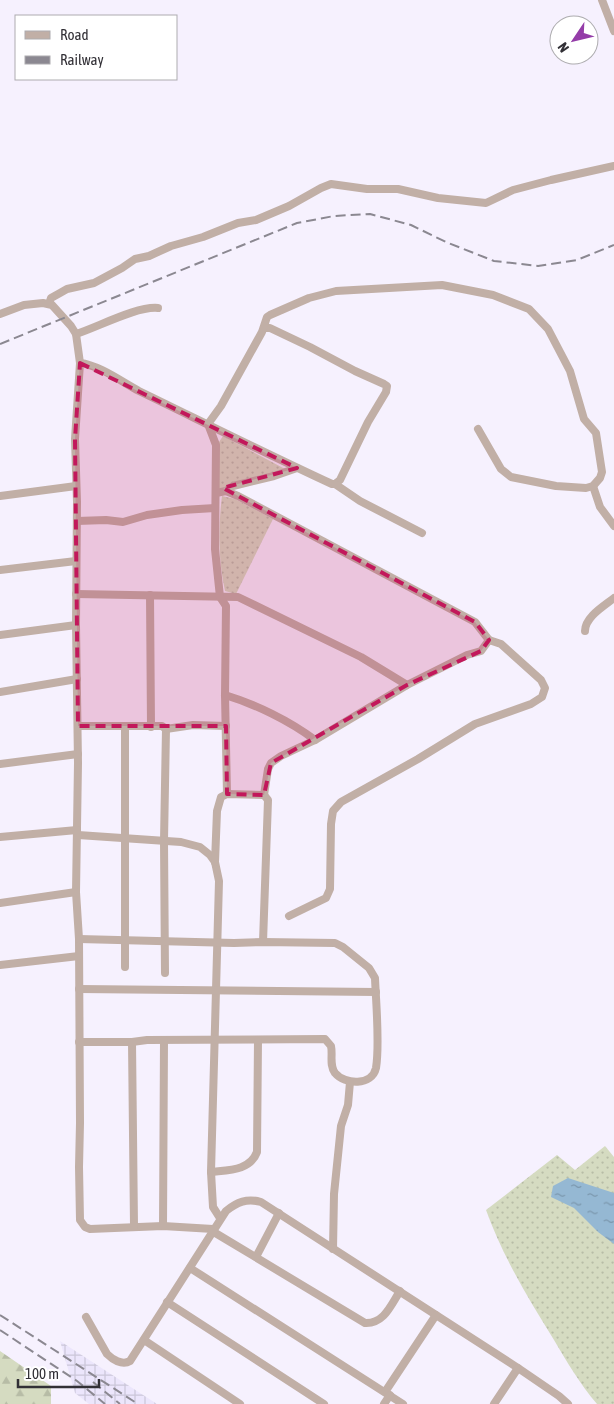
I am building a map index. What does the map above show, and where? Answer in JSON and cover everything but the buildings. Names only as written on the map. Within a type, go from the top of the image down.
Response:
[{"type":"street","points":[[602,0],[614,30]]},
{"type":"street","points":[[48,304],[51,298],[60,293],[94,283],[135,260],[238,223],[256,220],[289,206],[331,184],[367,189],[398,190],[438,198],[486,202],[512,190],[614,166]]},
{"type":"street","points":[[208,424],[221,406],[264,328],[267,317],[274,312],[309,298],[336,291],[442,285],[493,295],[529,309],[548,329],[570,371],[584,419],[596,433],[602,472],[600,478],[593,486],[586,488],[556,486],[511,477],[501,469],[478,429]]},
{"type":"street","points":[[0,314],[24,305],[43,303],[56,308],[76,334],[80,363],[75,440],[78,726],[76,892],[79,939],[80,1124],[78,1167],[80,1220],[85,1227],[90,1228],[162,1226],[213,1230],[365,1323],[372,1324],[383,1317],[400,1291]]},
{"type":"street","points":[[76,334],[150,308],[158,308]]},
{"type":"street","points":[[264,328],[270,328],[387,386],[386,392],[368,422],[340,480],[335,484]]},
{"type":"street","points":[[80,363],[94,367],[296,468],[335,484],[360,501],[422,533]]},
{"type":"street","points":[[208,424],[216,445],[215,549],[220,597],[226,606],[227,794]]},
{"type":"street","points":[[216,493],[226,491],[233,486],[274,476],[296,468]]},
{"type":"street","points":[[0,496],[76,486]]},
{"type":"street","points":[[593,486],[600,507],[614,526]]},
{"type":"street","points":[[226,491],[387,574],[475,622],[489,640],[501,644],[541,680],[545,688],[542,697],[531,704],[476,724],[341,802],[333,811],[330,889],[326,898],[289,916]]},
{"type":"street","points":[[77,521],[106,520],[123,522],[148,515],[215,508]]},
{"type":"street","points":[[0,570],[76,561]]},
{"type":"street","points":[[76,594],[238,597],[361,657],[407,685]]},
{"type":"street","points":[[150,596],[151,727]]},
{"type":"street","points":[[585,631],[586,623],[591,617],[614,598]]},
{"type":"street","points":[[0,635],[76,625]]},
{"type":"street","points":[[263,942],[268,800],[264,795],[268,769],[271,763],[281,756],[315,740],[407,685],[467,655],[481,651],[489,640]]},
{"type":"street","points":[[0,692],[77,680]]},
{"type":"street","points":[[225,695],[247,702],[305,732],[315,740]]},
{"type":"street","points":[[78,726],[162,726],[166,729],[193,725],[226,726]]},
{"type":"street","points":[[125,727],[125,967]]},
{"type":"street","points":[[165,973],[164,841],[166,729]]},
{"type":"street","points":[[0,764],[78,754]]},
{"type":"street","points":[[220,1218],[213,1207],[212,1172],[218,881],[215,862],[219,802],[221,797],[227,794],[264,795]]},
{"type":"street","points":[[0,837],[29,836],[42,833],[77,833],[181,842],[200,847],[215,862]]},
{"type":"street","points":[[0,902],[76,892]]},
{"type":"street","points":[[79,939],[339,944],[373,973],[375,978],[376,1070],[369,1078],[350,1082],[344,1080],[335,1072],[331,1064],[331,1046],[325,1040],[79,1042]]},
{"type":"street","points":[[0,965],[79,956]]},
{"type":"street","points":[[79,989],[215,992],[376,992]]},
{"type":"street","points":[[162,1226],[164,1040]]},
{"type":"street","points":[[212,1172],[244,1166],[254,1158],[256,1152],[258,1040]]},
{"type":"street","points":[[132,1042],[134,1226]]},
{"type":"street","points":[[333,1249],[334,1194],[341,1126],[348,1105],[350,1082]]},
{"type":"street","points":[[86,1317],[107,1354],[111,1358],[123,1363],[130,1361],[220,1218],[232,1205],[251,1199],[261,1202],[279,1213],[400,1291],[518,1368],[568,1404]]},
{"type":"street","points":[[256,1257],[279,1213]]},
{"type":"street","points":[[190,1268],[403,1404]]},
{"type":"street","points":[[167,1302],[324,1404]]},
{"type":"street","points":[[384,1404],[387,1394],[436,1315]]},
{"type":"street","points":[[144,1340],[240,1404]]},
{"type":"street","points":[[494,1404],[518,1368]]},
{"type":"highlighted area","points":[[80,363],[297,468],[223,488],[475,622],[489,640],[481,651],[407,685],[271,763],[264,795],[227,794],[226,726],[78,726],[75,439]]},
{"type":"shaded area","points":[[60,1341],[157,1404],[89,1404],[75,1393]]},
{"type":"green space","points":[[223,436],[285,469],[219,490],[219,442]]},
{"type":"green space","points":[[222,496],[235,499],[273,519],[236,594],[225,591],[221,567],[219,544]]},
{"type":"green space","points":[[605,1146],[614,1157],[614,1404],[597,1404],[574,1373],[517,1277],[500,1244],[486,1210],[557,1155],[575,1170]]},
{"type":"green space","points":[[0,1351],[51,1386],[51,1404],[0,1404]]},
{"type":"water","points":[[568,1178],[614,1193],[614,1244],[598,1232],[574,1208],[551,1197],[553,1186]]},
{"type":"railway","points":[[0,344],[297,223],[334,216],[370,214],[411,225],[446,242],[494,261],[538,266],[577,260],[614,245]]},
{"type":"railway","points":[[0,1315],[138,1404]]},
{"type":"railway","points":[[0,1330],[77,1381],[105,1404]]},
{"type":"railway","points":[[93,1382],[120,1404]]}]
